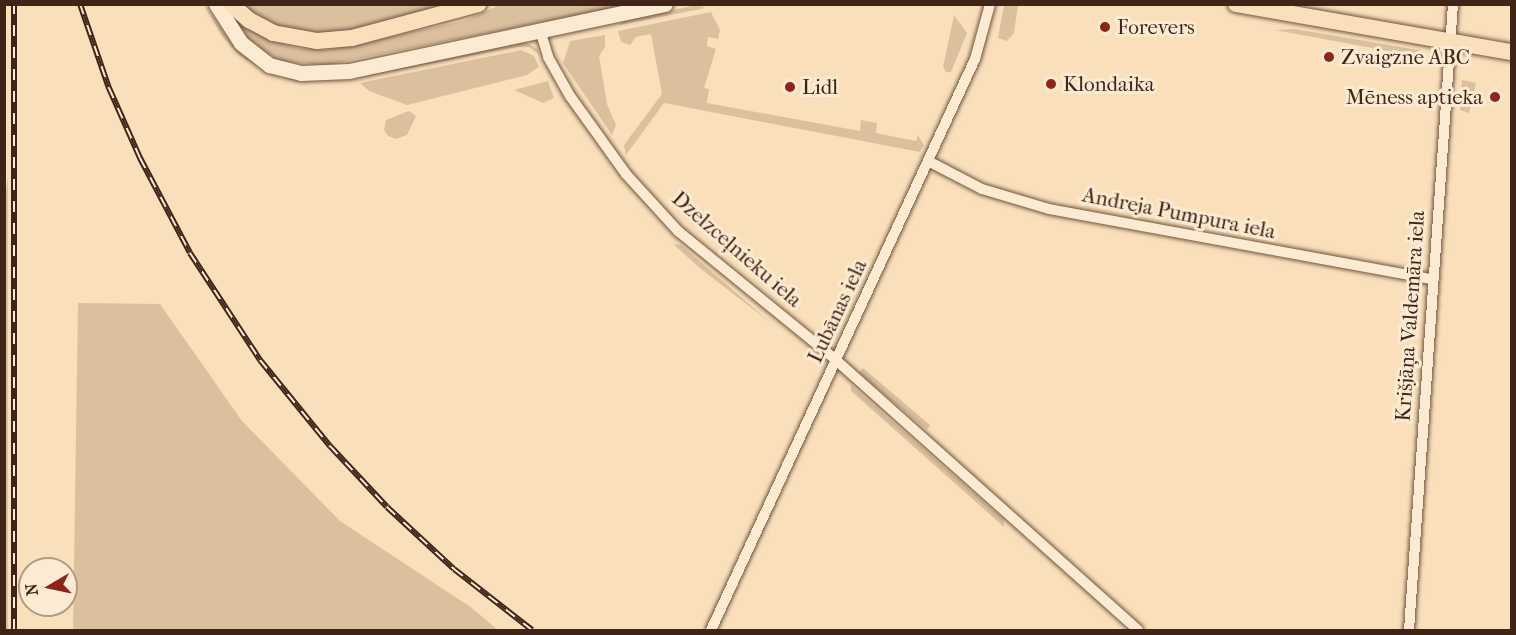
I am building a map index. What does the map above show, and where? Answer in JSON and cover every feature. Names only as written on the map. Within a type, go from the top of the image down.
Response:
[{"type":"main road","points":[[216,4],[241,43],[269,65],[301,74],[349,70],[665,4]]},
{"type":"main road","points":[[231,4],[249,20],[273,33],[317,41],[352,38],[479,4]]},
{"type":"main road","points":[[1236,4],[1512,52]]},
{"type":"street","name":"Lubānas iela","points":[[711,630],[975,59],[990,4]]},
{"type":"street","name":"Krišjāņa Valdemāra iela","points":[[1409,630],[1431,279],[1453,4]]},
{"type":"street","name":"Dzelzceļnieku iela","points":[[540,30],[548,57],[570,96],[626,174],[678,231],[836,360],[1138,630]]},
{"type":"street","name":"Andreja Pumpura iela","points":[[928,161],[982,189],[1048,208],[1431,279]]},
{"type":"shaded area","points":[[204,5],[234,46],[283,75],[522,40],[537,49],[540,55],[529,47],[517,47],[358,78],[296,81],[271,74],[240,56],[222,36]]},
{"type":"shaded area","points":[[240,5],[463,5],[340,35],[313,36],[267,24]]},
{"type":"shaded area","points":[[500,5],[628,5],[326,65],[284,62],[247,40],[231,16],[270,40],[298,48],[326,50],[463,21]]},
{"type":"shaded area","points":[[697,5],[706,8],[619,25],[625,20]]},
{"type":"shaded area","points":[[1004,5],[1018,5],[1014,33],[1007,41],[998,38]]},
{"type":"shaded area","points":[[711,12],[720,30],[718,39],[708,37],[707,46],[716,49],[704,88],[709,89],[707,103],[860,131],[861,120],[877,123],[876,133],[916,141],[918,135],[924,145],[920,152],[664,103],[626,155],[624,145],[662,94],[651,34],[636,37],[630,45],[621,42],[618,31]]},
{"type":"shaded area","points":[[954,15],[967,33],[951,72],[946,72],[943,67]]},
{"type":"shaded area","points":[[1295,29],[1420,50],[1416,55],[1399,53],[1275,30]]},
{"type":"shaded area","points":[[605,35],[605,47],[599,56],[607,104],[616,125],[612,135],[563,63],[570,41]]},
{"type":"shaded area","points":[[521,50],[534,56],[539,67],[527,75],[407,105],[369,91],[360,83]]},
{"type":"shaded area","points":[[1462,80],[1476,83],[1469,113],[1460,110]]},
{"type":"shaded area","points":[[548,81],[554,98],[543,103],[514,90]]},
{"type":"shaded area","points":[[409,111],[416,116],[407,135],[396,139],[388,136],[384,130],[386,120]]},
{"type":"shaded area","points":[[8,177],[8,630],[5,630],[4,201]]},
{"type":"shaded area","points":[[673,244],[681,245],[771,323],[702,270]]},
{"type":"shaded area","points":[[78,303],[160,304],[242,421],[340,521],[472,608],[498,630],[73,630],[73,617],[78,617],[78,557],[74,557]]},
{"type":"shaded area","points":[[863,368],[930,425],[927,430],[859,373]]},
{"type":"shaded area","points":[[851,385],[1004,520],[1004,527],[851,391]]},
{"type":"railway","points":[[14,4],[14,630]]},
{"type":"railway","points":[[80,4],[109,88],[140,158],[190,253],[260,360],[330,446],[387,507],[454,569],[532,630]]},
{"type":"place","name":"Forevers","points":[[1105,27]]},
{"type":"place","name":"Zvaigzne ABC","points":[[1329,57]]},
{"type":"place","name":"Klondaika","points":[[1051,84]]},
{"type":"place","name":"Lidl","points":[[790,87]]},
{"type":"place","name":"Mēness aptieka","points":[[1495,97]]}]
